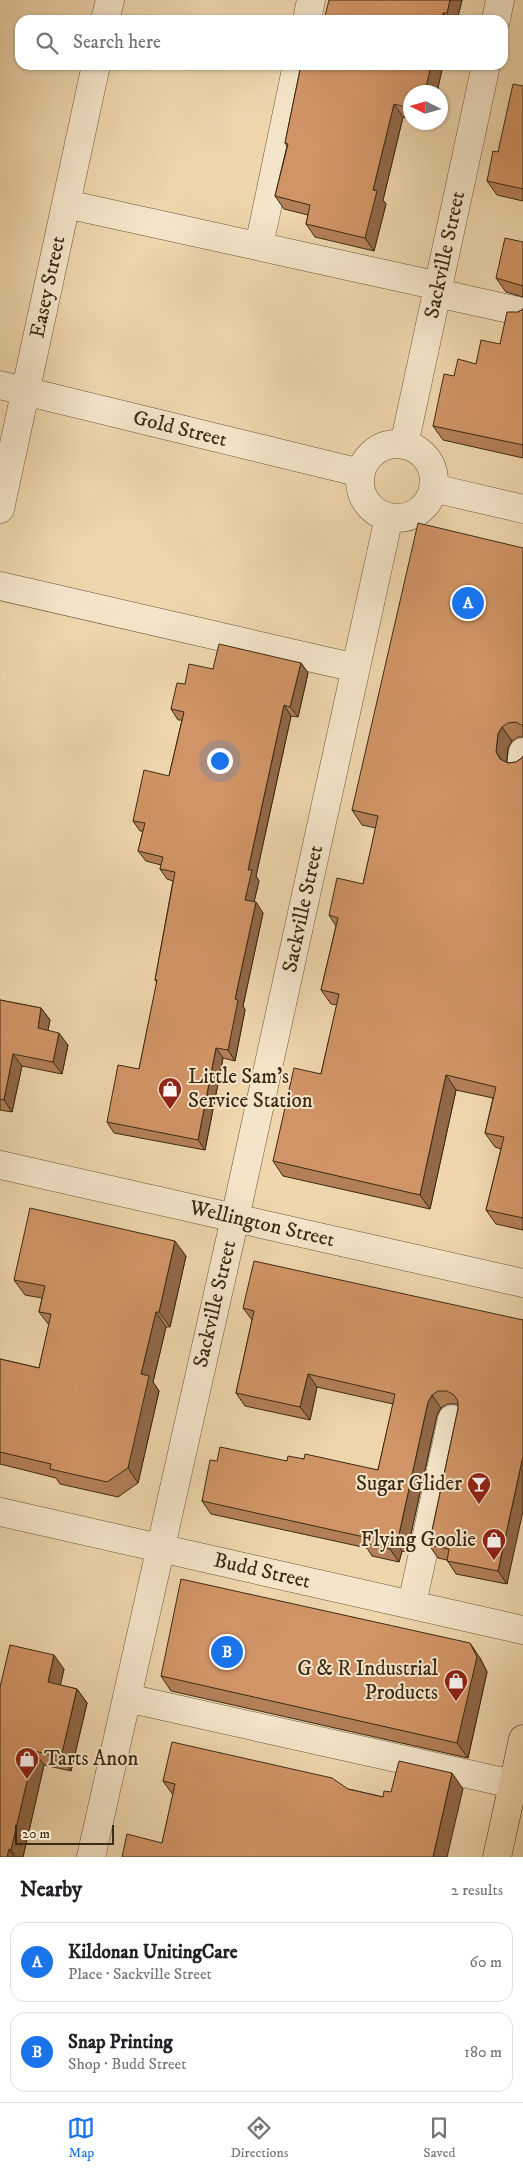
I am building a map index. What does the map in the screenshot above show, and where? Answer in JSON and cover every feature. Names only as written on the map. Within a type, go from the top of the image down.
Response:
[{"type":"main road","points":[[497,1857],[523,1739]]},
{"type":"street","points":[[107,15],[110,0]]},
{"type":"street","points":[[308,15],[311,0]]},
{"type":"street","points":[[497,15],[500,0]]},
{"type":"street","name":"Easey Street","points":[[0,509],[95,70]]},
{"type":"street","points":[[259,246],[296,70]]},
{"type":"street","name":"Sackville Street","points":[[404,445],[485,70]]},
{"type":"street","points":[[66,204],[259,246],[438,289],[523,312]]},
{"type":"street","name":"Gold Street","points":[[0,385],[361,473]]},
{"type":"street","points":[[393,444],[404,445],[415,449],[424,456],[434,477],[433,488],[429,499],[411,515],[400,518],[389,517],[378,513],[363,496],[360,484],[361,473],[365,462],[382,447],[393,444]]},
{"type":"street","points":[[433,488],[523,509]]},
{"type":"street","name":"Sackville Street","points":[[91,1857],[235,1218],[389,517]]},
{"type":"street","points":[[0,586],[356,668]]},
{"type":"street","name":"Wellington Street","points":[[0,1165],[523,1283]]},
{"type":"street","points":[[412,1604],[452,1419]]},
{"type":"street","name":"Budd Street","points":[[0,1512],[523,1630]]},
{"type":"street","points":[[127,1698],[513,1784]]},
{"type":"building","points":[[329,0],[450,0],[447,13],[443,13],[443,15],[325,15]]},
{"type":"building","points":[[300,70],[430,70],[427,85],[403,85],[403,106],[394,104],[373,190],[377,191],[365,238],[306,224],[310,205],[275,196],[288,144],[285,143]]},
{"type":"building","points":[[513,84],[523,86],[523,189],[487,181],[493,151],[498,152]]},
{"type":"building","points":[[505,238],[523,242],[523,286],[496,278]]},
{"type":"building","points":[[523,309],[523,445],[433,426],[444,374],[454,376],[458,359],[476,364],[481,340],[500,344],[507,312],[518,312]]},
{"type":"building","points":[[418,523],[523,548],[523,726],[516,722],[508,723],[502,727],[498,734],[496,752],[500,759],[508,763],[516,762],[523,756],[523,1218],[486,1210],[504,1137],[485,1133],[496,1087],[446,1075],[420,1195],[273,1161],[294,1068],[321,1074],[339,994],[321,990],[338,918],[329,915],[337,878],[363,884],[378,816],[352,810]]},
{"type":"building","points":[[219,644],[301,663],[290,707],[284,705],[248,870],[252,870],[245,900],[256,902],[235,999],[238,1000],[228,1050],[216,1048],[198,1140],[107,1122],[118,1065],[139,1069],[157,980],[155,980],[175,872],[160,869],[163,857],[138,851],[145,823],[133,821],[144,770],[169,776],[184,712],[171,709],[177,683],[185,684],[189,664],[213,669]]},
{"type":"building","points":[[0,1000],[41,1008],[38,1028],[59,1033],[53,1062],[13,1054],[4,1100],[0,1099]]},
{"type":"building","points":[[30,1208],[175,1241],[159,1312],[156,1312],[141,1374],[149,1376],[128,1468],[107,1482],[50,1469],[51,1464],[0,1452],[0,1359],[39,1368],[51,1314],[39,1312],[45,1286],[14,1280]]},
{"type":"building","points":[[254,1261],[523,1320],[523,1456],[498,1571],[447,1561],[449,1549],[429,1545],[458,1409],[458,1401],[454,1395],[447,1391],[438,1391],[432,1395],[428,1402],[398,1539],[393,1538],[390,1549],[363,1543],[364,1537],[202,1501],[210,1460],[217,1461],[220,1447],[287,1461],[288,1456],[304,1459],[305,1454],[378,1470],[395,1394],[308,1374],[300,1407],[236,1393],[254,1311],[243,1308]]},
{"type":"building","points":[[181,1579],[470,1643],[477,1657],[457,1743],[161,1676]]},
{"type":"building","points":[[10,1645],[54,1655],[48,1682],[77,1689],[61,1757],[34,1751],[11,1850],[9,1849],[7,1857],[0,1857],[0,1687]]},
{"type":"building","points":[[172,1742],[332,1778],[348,1789],[383,1797],[384,1791],[391,1792],[399,1761],[452,1773],[433,1857],[122,1857],[127,1834],[162,1843],[175,1784],[163,1781]]},
{"type":"place","name":"Kildonan UnitingCare","points":[[468,603]]},
{"type":"place","name":"Little Sam's Service Station","points":[[170,1110]]},
{"type":"place","name":"Sugar Glider","points":[[479,1505]]},
{"type":"place","name":"Flying Goolie","points":[[494,1561]]},
{"type":"place","name":"Snap Printing","points":[[227,1652]]},
{"type":"place","name":"G & R Industrial Products","points":[[456,1702]]},
{"type":"place","name":"Tarts Anon","points":[[27,1780]]}]
